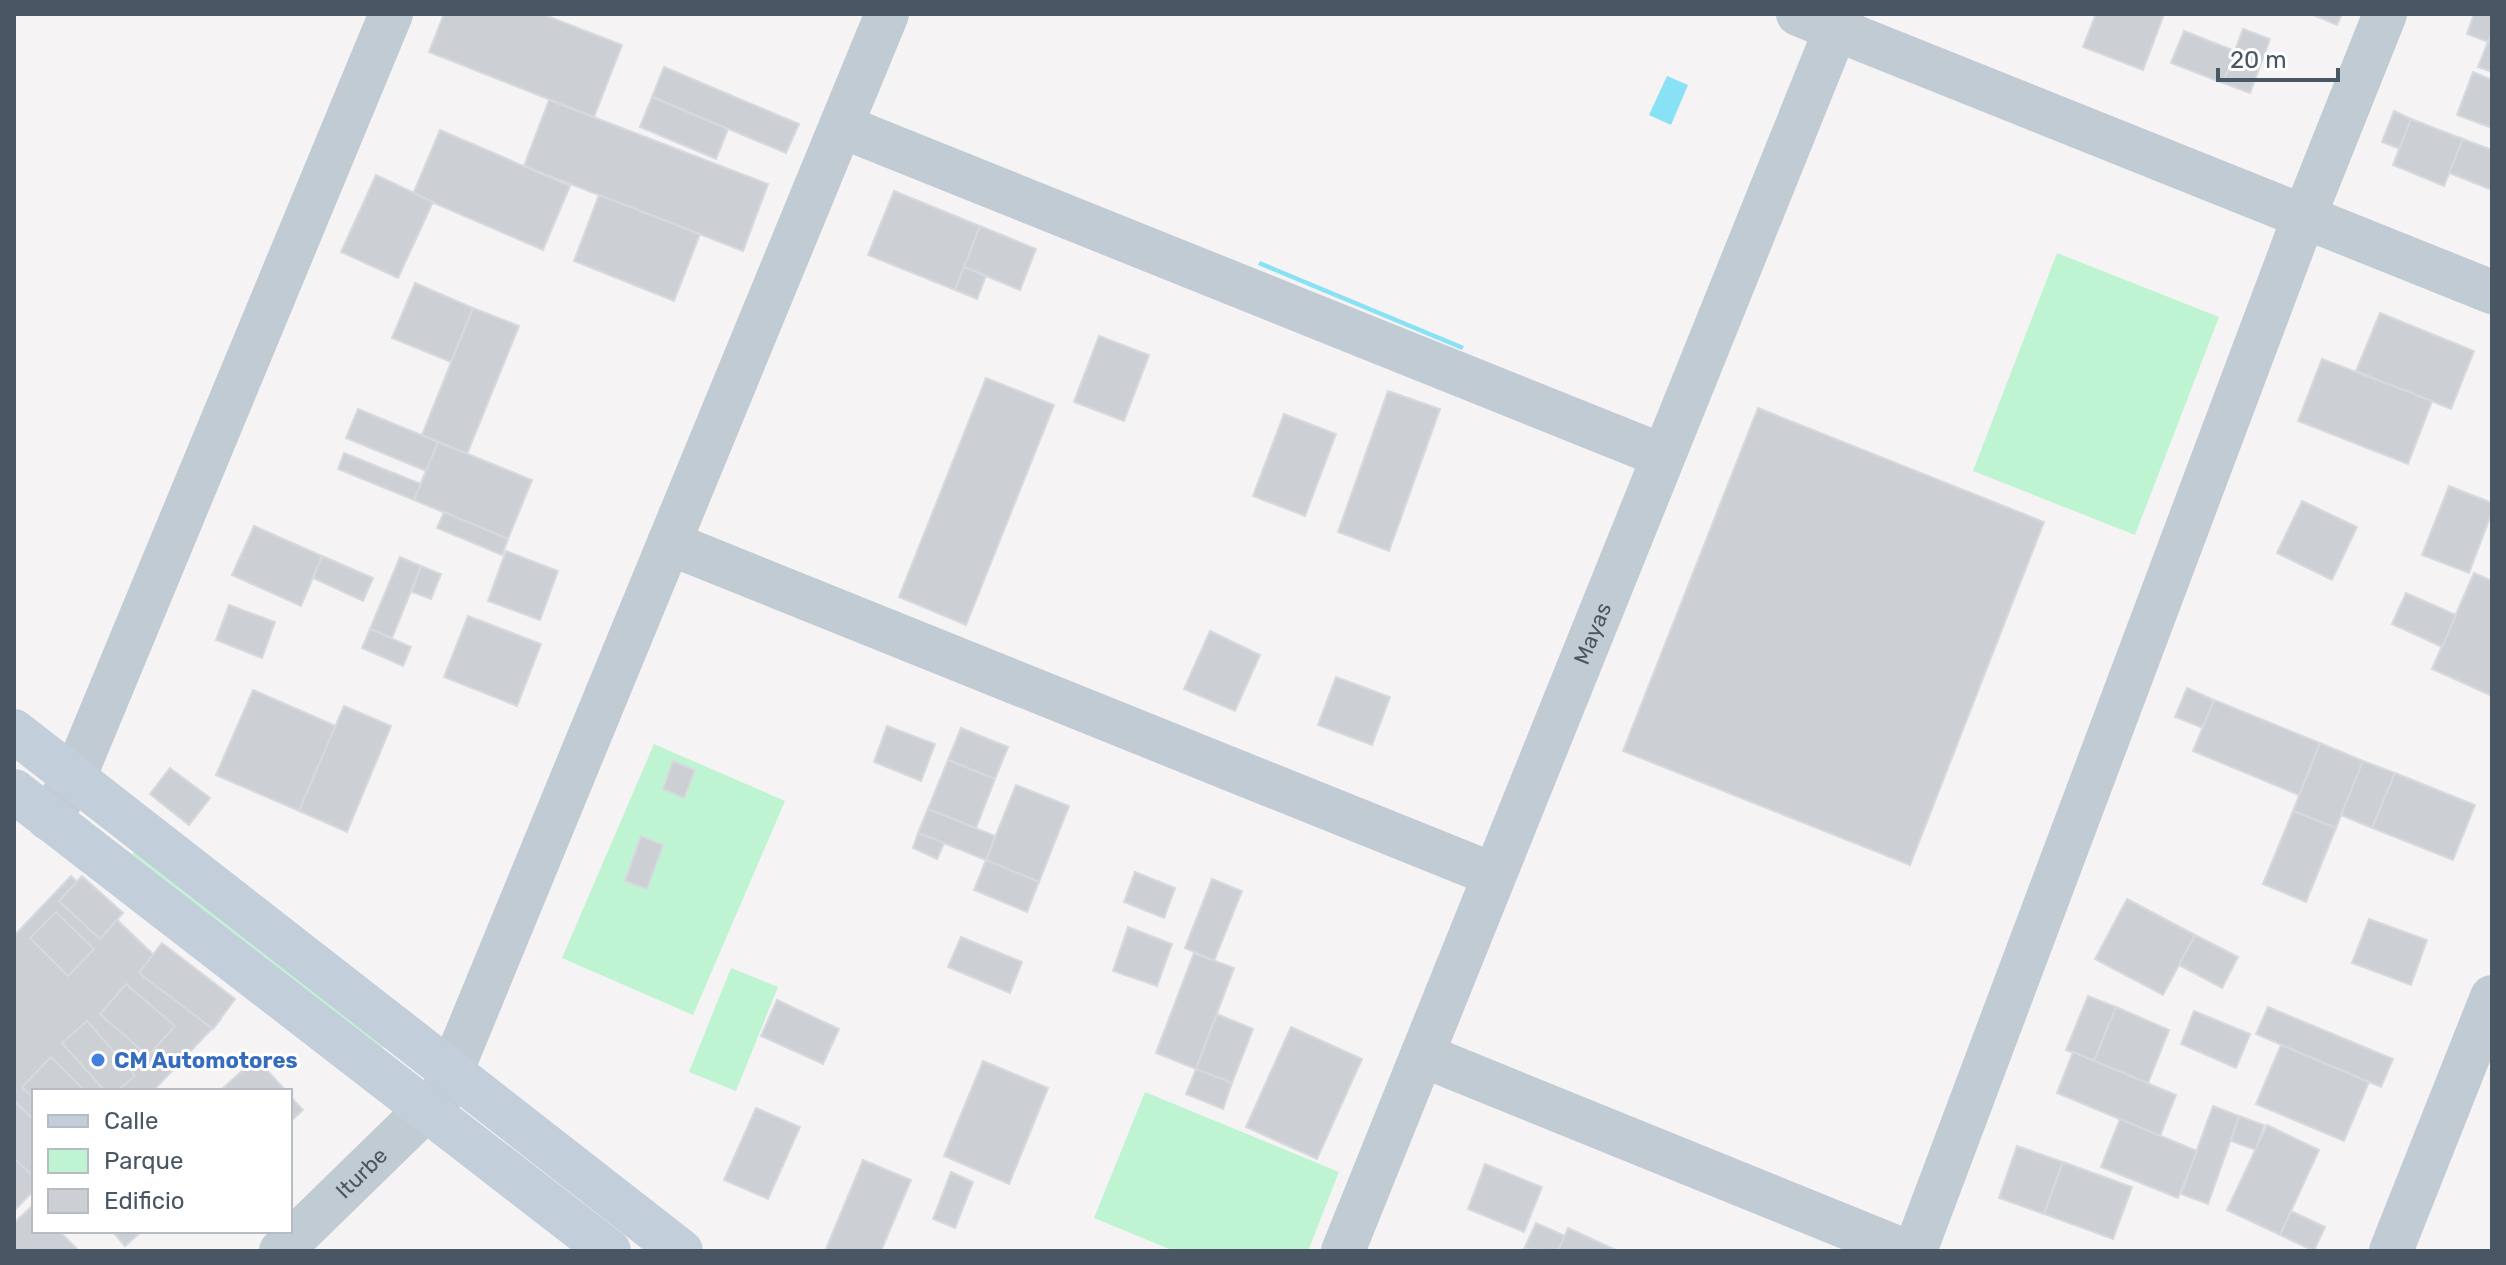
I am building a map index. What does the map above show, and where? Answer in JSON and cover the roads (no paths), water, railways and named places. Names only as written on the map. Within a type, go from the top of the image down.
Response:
[{"type":"street","points":[[49,819],[74,778],[391,14]]},
{"type":"street","points":[[440,1092],[887,14]]},
{"type":"street","points":[[1915,1251],[2304,217],[2385,14]]},
{"type":"street","points":[[1825,19],[2492,292]]},
{"type":"street","name":"Mayas","points":[[1343,1251],[1663,456],[1825,19]]},
{"type":"street","points":[[841,126],[1663,456]]},
{"type":"street","points":[[669,543],[1494,875]]},
{"type":"street","points":[[14,731],[74,778],[440,1092],[609,1251]]},
{"type":"street","points":[[14,791],[49,819],[440,1092],[681,1251]]},
{"type":"street","points":[[2391,1251],[2492,997]]},
{"type":"street","points":[[1422,1055],[1905,1251]]},
{"type":"street","name":"Iturbe","points":[[281,1251],[440,1092]]},
{"type":"water","points":[[1667,76],[1688,85],[1671,125],[1649,115]]},
{"type":"water","points":[[1260,261],[1464,346],[1462,350],[1258,265]]},
{"type":"place","name":"CM Automotores","points":[[98,1060]]}]
